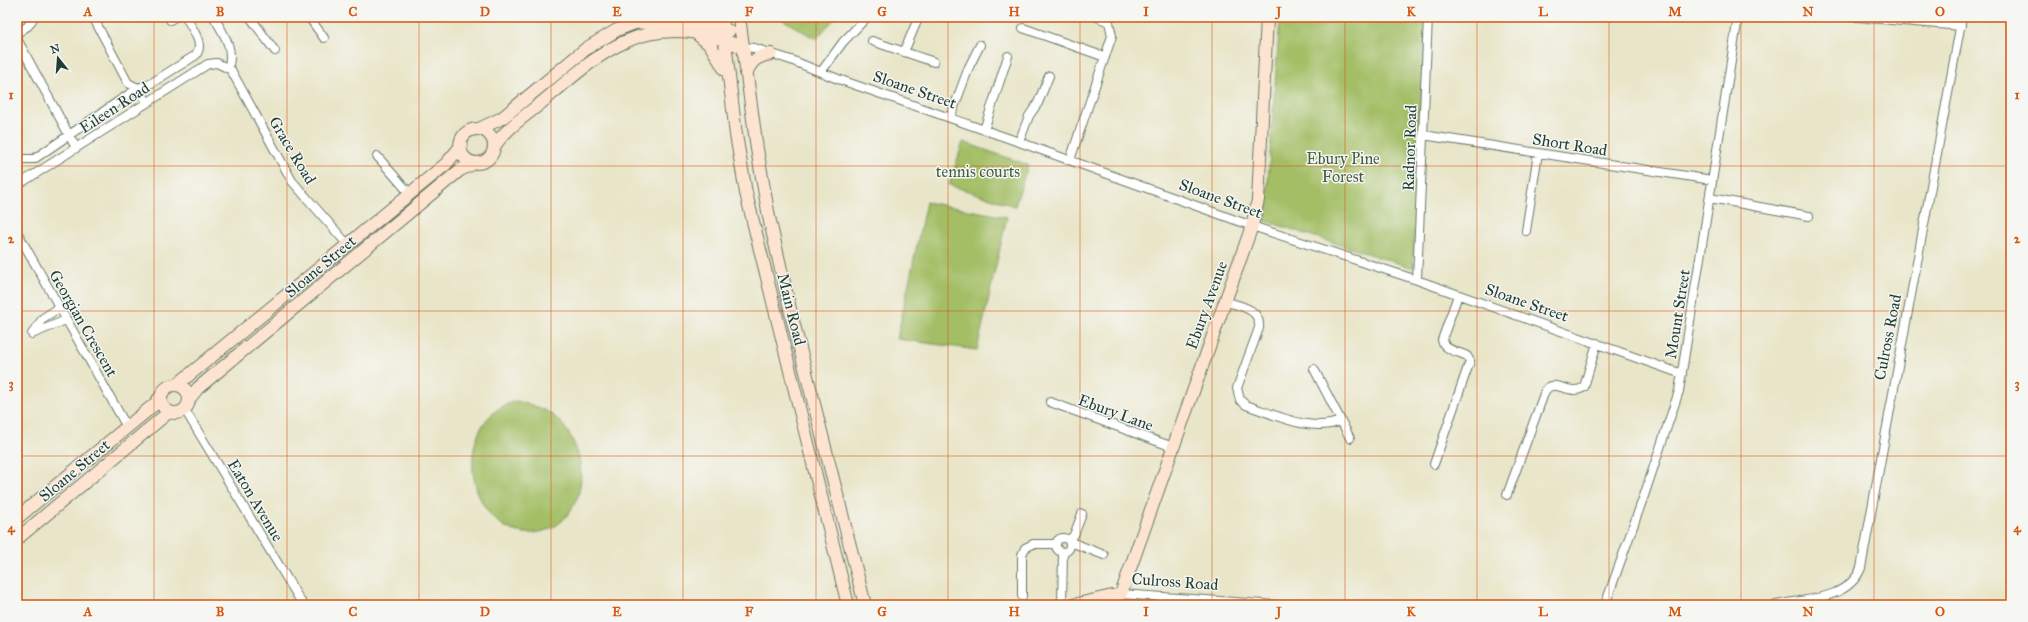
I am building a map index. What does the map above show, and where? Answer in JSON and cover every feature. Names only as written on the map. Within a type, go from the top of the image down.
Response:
[{"type":"street","points":[[17,33],[28,26],[34,17]]},
{"type":"street","points":[[93,17],[128,83],[138,88],[147,102]]},
{"type":"street","points":[[17,159],[34,159],[138,88],[150,84],[196,55],[199,51],[199,41],[186,17]]},
{"type":"street","points":[[214,17],[227,41],[231,54],[231,60],[225,66]]},
{"type":"street","points":[[250,17],[275,51]]},
{"type":"street","points":[[308,17],[324,38]]},
{"type":"street","points":[[635,23],[667,17]]},
{"type":"street","name":"Main Road","points":[[739,17],[745,44],[746,74],[760,172],[779,264],[865,605]]},
{"type":"street","points":[[821,72],[843,42],[867,17]]},
{"type":"street","points":[[904,52],[917,21],[917,17]]},
{"type":"street","points":[[1070,160],[1111,42],[1112,29],[1109,22],[1098,17]]},
{"type":"street","name":"Ebury Avenue","points":[[1121,594],[1252,226],[1258,200],[1267,17]]},
{"type":"street","name":"Radnor Road","points":[[1417,280],[1428,17]]},
{"type":"street","name":"Mount Street","points":[[1605,605],[1645,493],[1679,391],[1738,17]]},
{"type":"street","points":[[1857,17],[1961,26]]},
{"type":"street","name":"Culross Road","points":[[1776,605],[1837,593],[1852,584],[1861,568],[1904,325],[1923,236],[1962,17]]},
{"type":"street","name":"Sloane Street","points":[[479,129],[502,118],[597,41],[635,23],[675,21],[722,22],[745,44]]},
{"type":"street","name":"Main Road","points":[[722,22],[739,155],[746,192],[848,605]]},
{"type":"street","points":[[1023,28],[1105,57]]},
{"type":"street","name":"Sloane Street","points":[[494,147],[508,131],[602,54],[642,35],[666,31],[713,36],[725,41],[745,44],[1252,226],[1417,280],[1682,374]]},
{"type":"street","points":[[695,33],[711,46],[728,76]]},
{"type":"street","points":[[17,40],[76,148]]},
{"type":"street","points":[[872,41],[934,62]]},
{"type":"street","points":[[950,118],[969,67],[980,45]]},
{"type":"street","points":[[746,74],[749,66],[755,59],[771,54]]},
{"type":"street","points":[[984,130],[1008,56]]},
{"type":"street","name":"Eileen Road","points":[[24,181],[208,64],[225,66]]},
{"type":"street","name":"Grace Road","points":[[225,66],[231,70],[292,181],[348,245]]},
{"type":"street","points":[[1019,142],[1028,116],[1038,103],[1049,76]]},
{"type":"street","points":[[479,129],[492,137],[494,147],[488,159],[475,163],[463,155],[460,146],[462,139],[468,132],[479,129]]},
{"type":"street","name":"Short Road","points":[[1423,135],[1712,180]]},
{"type":"street","name":"Sloane Street","points":[[178,384],[436,172],[450,160],[460,146]]},
{"type":"street","points":[[1526,231],[1538,153]]},
{"type":"street","points":[[377,156],[409,194],[416,197],[433,192]]},
{"type":"street","name":"Sloane Street","points":[[190,398],[198,388],[433,192],[460,170],[475,163]]},
{"type":"street","points":[[436,172],[449,179]]},
{"type":"street","points":[[1710,198],[1809,216]]},
{"type":"street","points":[[348,245],[355,250],[386,226],[397,222]]},
{"type":"street","name":"Georgian Crescent","points":[[17,232],[127,426]]},
{"type":"street","points":[[1434,464],[1470,361],[1468,356],[1447,348],[1443,344],[1442,340],[1458,295]]},
{"type":"street","points":[[1224,302],[1250,310],[1256,315],[1259,321],[1258,328],[1237,388],[1237,394],[1240,400],[1246,405],[1303,424],[1328,424],[1341,421]]},
{"type":"street","points":[[59,308],[43,318],[32,334],[66,320]]},
{"type":"street","points":[[1507,495],[1545,391],[1548,387],[1552,386],[1574,391],[1584,387],[1597,344]]},
{"type":"street","points":[[1314,369],[1350,438]]},
{"type":"street","points":[[178,384],[186,389],[190,398],[184,410],[177,413],[170,412],[162,406],[161,396],[165,388],[170,385],[178,384]]},
{"type":"street","name":"Sloane Street","points":[[17,518],[155,404],[161,396]]},
{"type":"street","name":"Ebury Lane","points":[[1050,402],[1173,448]]},
{"type":"street","name":"Eaton Avenue","points":[[184,410],[303,605]]},
{"type":"street","name":"Sloane Street","points":[[17,538],[170,412]]},
{"type":"street","points":[[1063,552],[1068,549],[1069,542],[1074,535],[1082,514]]},
{"type":"street","points":[[1056,544],[1061,538],[1104,555]]},
{"type":"street","points":[[1022,596],[1022,555],[1025,548],[1033,544],[1056,544]]},
{"type":"street","points":[[1056,544],[1057,548],[1063,552]]},
{"type":"street","points":[[1062,605],[1063,552]]},
{"type":"street","name":"Culross Road","points":[[1073,605],[1121,594],[1276,605]]},
{"type":"green space","points":[[778,17],[836,17],[816,39]]},
{"type":"green space","name":"Ebury Pine Forest","points":[[1280,17],[1428,17],[1418,135],[1413,268],[1265,221]]},
{"type":"green space","name":"tennis courts","points":[[963,142],[1028,165],[1015,206],[949,185]]},
{"type":"green space","points":[[926,202],[1007,217],[977,350],[897,339]]},
{"type":"green space","points":[[516,401],[537,407],[555,417],[571,436],[580,461],[580,487],[577,499],[571,510],[560,523],[545,531],[534,533],[511,530],[493,518],[480,499],[474,476],[473,453],[480,430],[494,412]]}]
